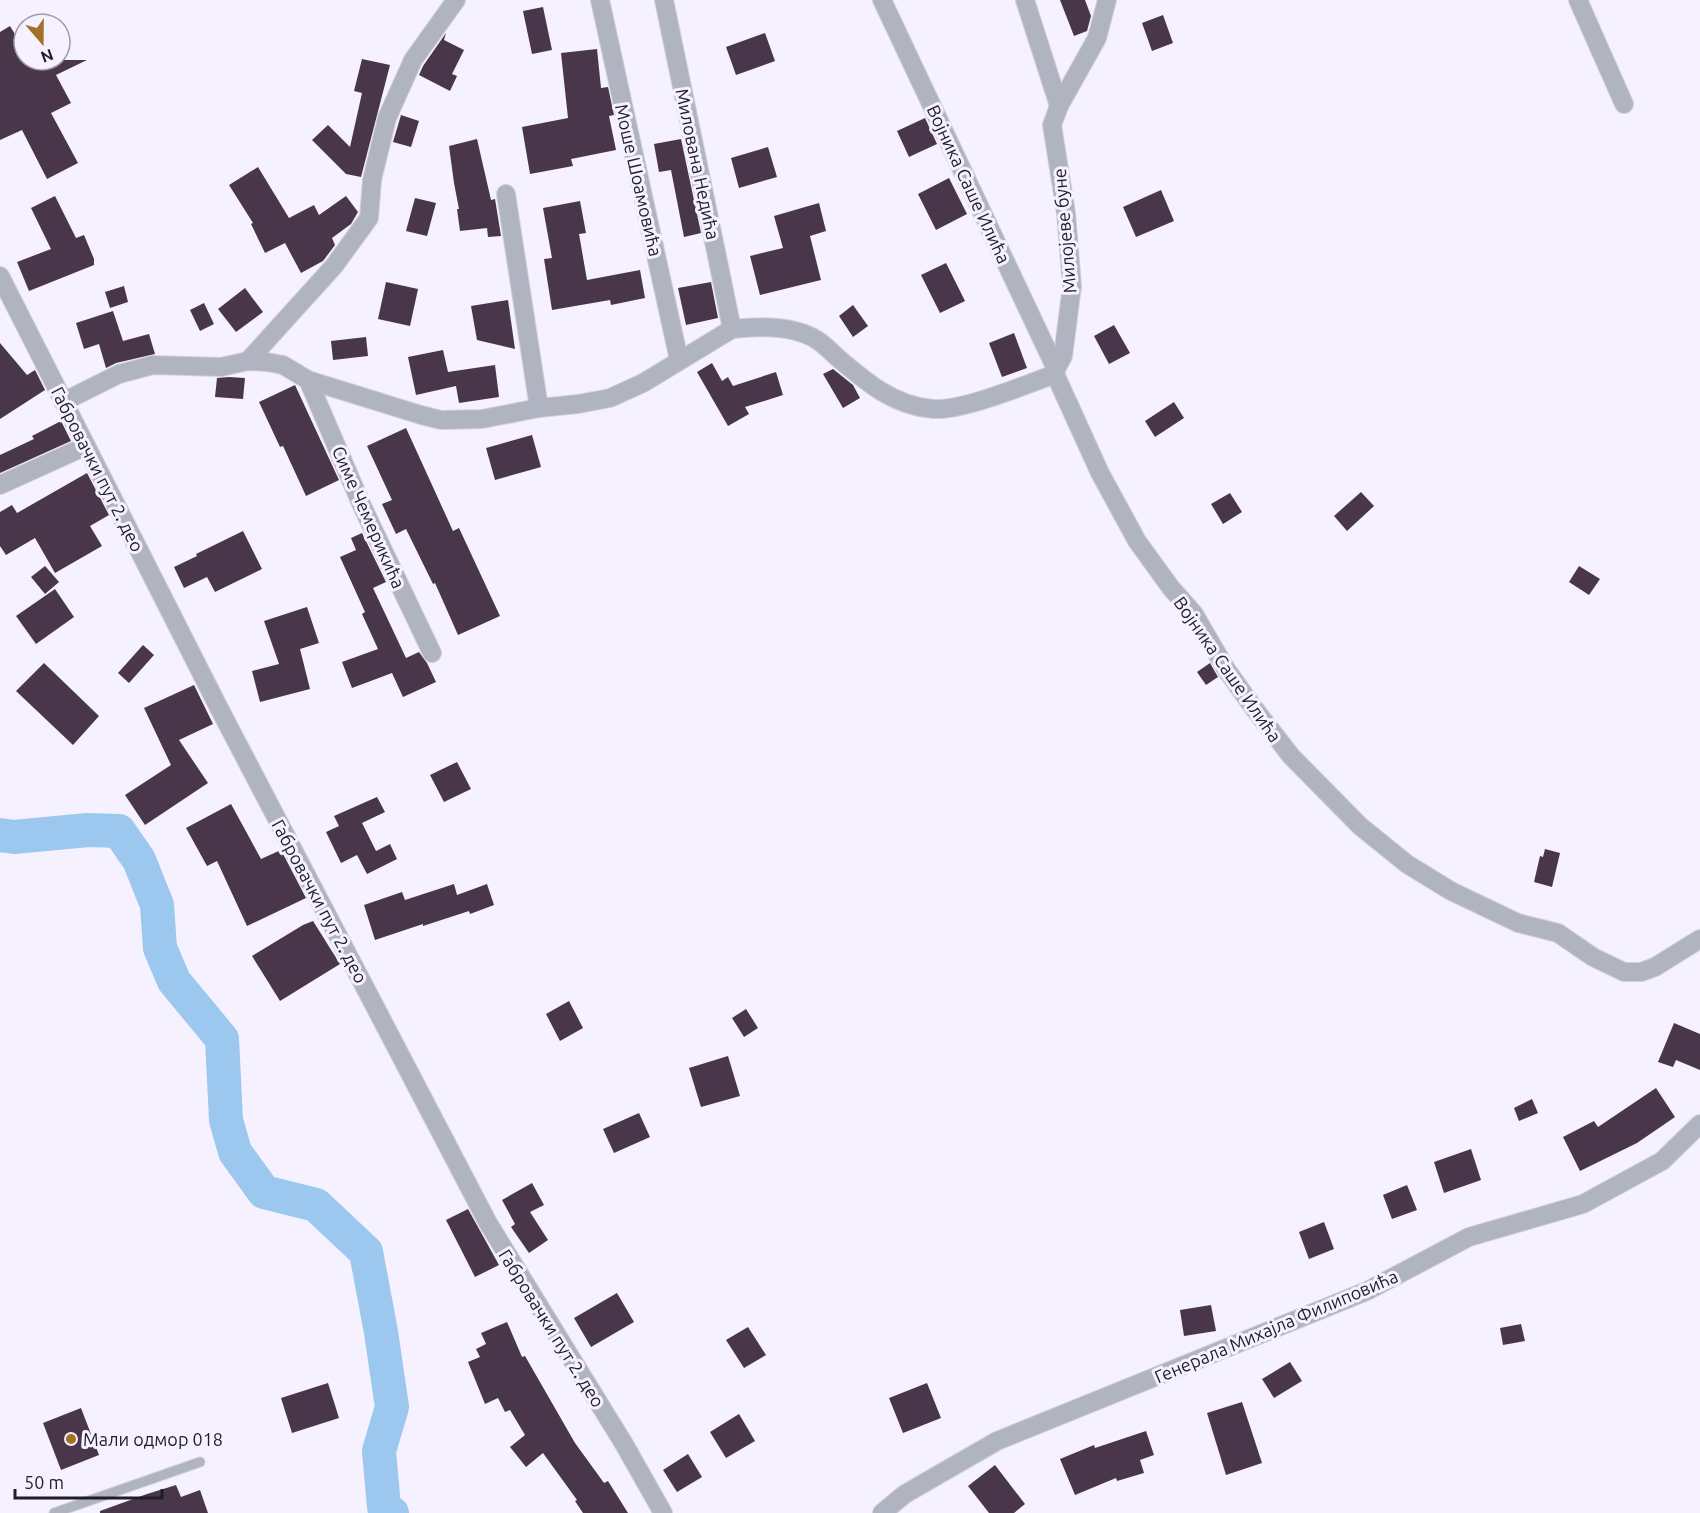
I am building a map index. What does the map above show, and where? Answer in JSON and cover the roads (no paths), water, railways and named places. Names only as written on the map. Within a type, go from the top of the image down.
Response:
[{"type":"street","points":[[248,360],[334,266],[369,218],[372,180],[387,118],[413,60],[456,0]]},
{"type":"street","name":"Моше Шоамовића","points":[[600,0],[679,360]]},
{"type":"street","name":"Милована Недића","points":[[664,0],[732,329]]},
{"type":"street","name":"Војника Саше Илића","points":[[882,0],[1058,366],[1100,473],[1137,541],[1171,588],[1194,614],[1226,669],[1284,748],[1327,795],[1360,826],[1407,864],[1451,891],[1518,923],[1558,933],[1593,957],[1624,972],[1641,972],[1655,967],[1700,939]]},
{"type":"street","name":"Милојеве буне","points":[[1025,0],[1059,106]]},
{"type":"street","name":"Милојеве буне","points":[[1058,366],[1072,286],[1066,213],[1052,124],[1059,106],[1097,38],[1107,0]]},
{"type":"street","points":[[1578,0],[1624,104]]},
{"type":"street","points":[[506,194],[539,408]]},
{"type":"street","name":"Габровачки пут 2. део","points":[[0,276],[219,708],[488,1223],[624,1444],[663,1513]]},
{"type":"street","points":[[63,402],[119,374],[153,365],[221,366],[248,360],[283,365],[308,380],[441,420],[482,419],[610,398],[643,383],[732,329],[767,327],[802,334],[817,340],[877,390],[917,407],[935,409],[954,407],[1058,366]]},
{"type":"street","name":"Симе Чемерикића","points":[[308,380],[363,508],[432,653]]},
{"type":"street","points":[[0,485],[86,446]]},
{"type":"street","name":"Генерала Михајла Филиповића","points":[[882,1513],[904,1494],[997,1441],[1366,1291],[1470,1237],[1583,1204],[1662,1161],[1700,1124]]},
{"type":"lane","points":[[54,1513],[200,1462]]},
{"type":"waterway","points":[[0,835],[14,837],[88,830],[119,831],[139,860],[157,905],[160,948],[174,981],[222,1039],[226,1120],[235,1152],[264,1192],[316,1205],[366,1252],[392,1407],[379,1451],[384,1507],[392,1513]]},
{"type":"place","name":"Мали одмор 018","points":[[71,1439]]}]
